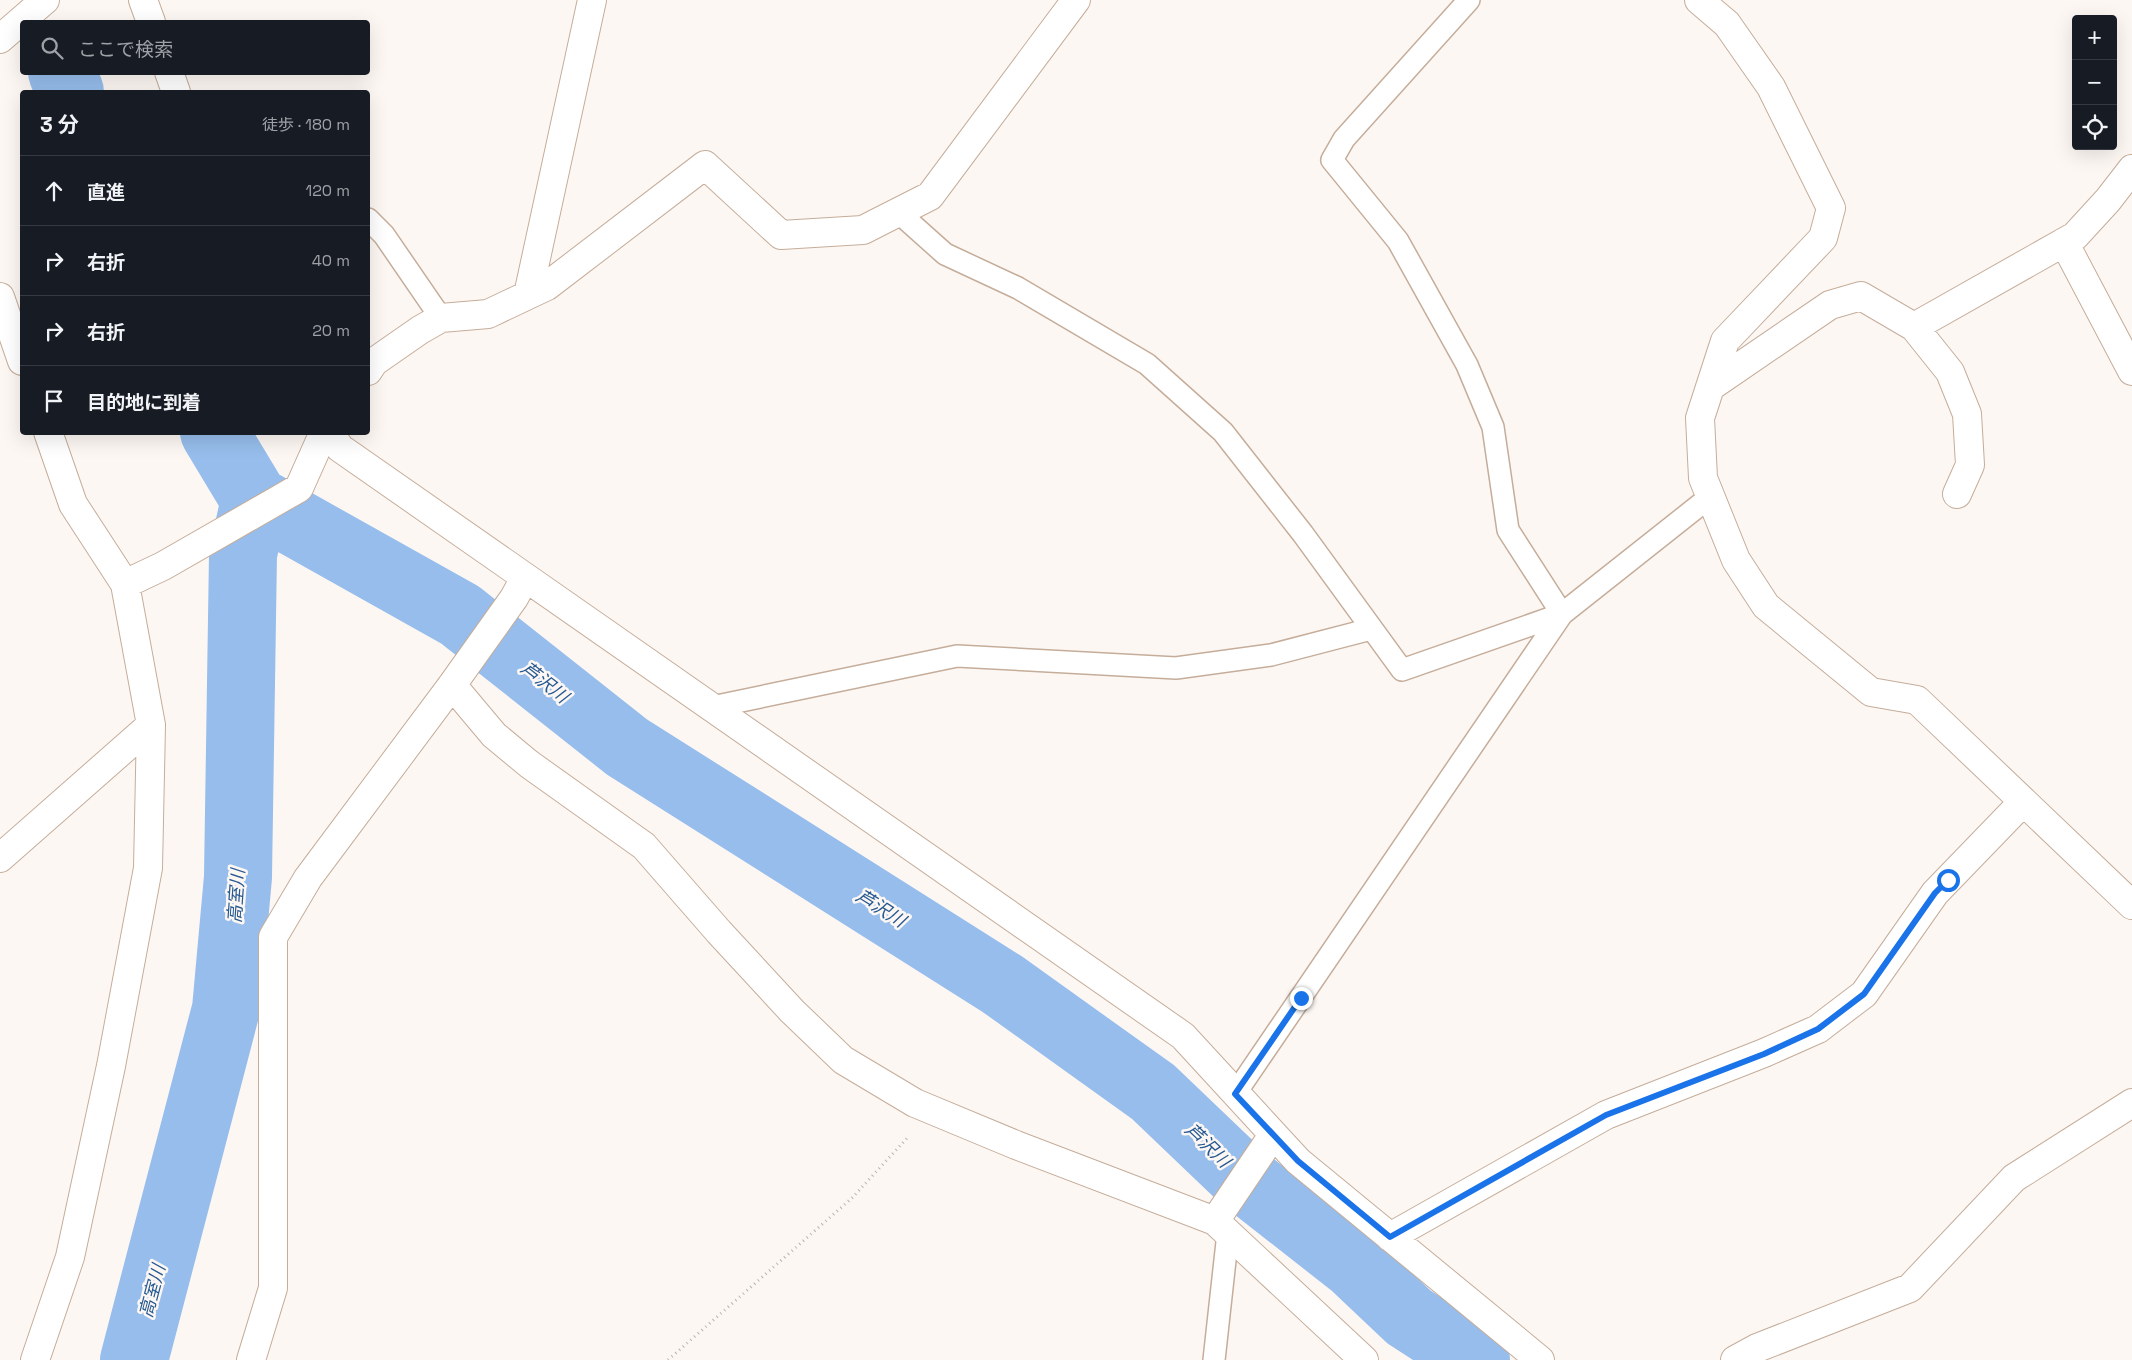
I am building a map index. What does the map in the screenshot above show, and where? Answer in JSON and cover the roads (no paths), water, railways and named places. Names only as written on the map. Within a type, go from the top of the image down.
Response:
[{"type":"street","points":[[21,20],[44,0]]},
{"type":"street","points":[[143,0],[150,20]]},
{"type":"street","points":[[528,295],[592,0]]},
{"type":"street","points":[[370,368],[374,362],[441,318],[488,314],[547,286],[705,165],[781,235],[863,230],[930,196],[1076,0]]},
{"type":"street","points":[[1715,4],[1771,87],[1831,208],[1823,238],[1725,341],[1700,418],[1703,478],[1736,560],[1766,606],[1871,692],[1917,700],[2132,905]]},
{"type":"street","points":[[0,39],[20,21]]},
{"type":"street","points":[[170,75],[175,90]]},
{"type":"street","points":[[1914,327],[2075,236],[2108,200],[2132,169]]},
{"type":"street","points":[[2064,242],[2132,371]]},
{"type":"street","points":[[1710,387],[1830,305],[1861,296],[1914,327],[1950,372],[1967,414],[1970,465],[1957,494]]},
{"type":"street","points":[[0,297],[20,355]]},
{"type":"street","points":[[35,1360],[70,1257],[110,1066],[148,868],[151,725],[125,584],[73,504],[49,435]]},
{"type":"street","points":[[125,584],[163,566],[299,488],[323,435]]},
{"type":"street","points":[[331,435],[340,448],[520,588],[712,707],[1183,1036],[1235,1094],[1267,1144],[1298,1161],[1540,1360]]},
{"type":"street","points":[[251,1360],[273,1288],[273,936],[308,878],[458,676],[520,588]]},
{"type":"street","points":[[458,676],[501,741],[529,764],[644,846],[785,1004],[843,1060],[915,1103],[1016,1145],[1224,1219],[1364,1360]]},
{"type":"street","points":[[0,858],[151,725]]},
{"type":"street","points":[[1390,1237],[1606,1115],[1764,1054],[1818,1029],[1864,994],[1935,893],[2023,802]]},
{"type":"street","points":[[1735,1360],[1757,1348],[1910,1288],[2014,1178],[2132,1103]]},
{"type":"street","points":[[1224,1219],[1267,1144]]},
{"type":"lane","points":[[1469,0],[1344,139],[1332,160],[1398,241],[1466,365],[1493,427],[1508,530],[1562,614]]},
{"type":"lane","points":[[898,212],[945,254],[1018,288],[1147,364],[1222,432],[1303,534],[1402,670],[1562,614]]},
{"type":"lane","points":[[370,221],[384,235],[441,318]]},
{"type":"lane","points":[[1235,1094],[1562,614],[1711,496]]},
{"type":"lane","points":[[712,707],[957,656],[1176,668],[1271,655],[1371,629]]},
{"type":"lane","points":[[1214,1360],[1224,1219]]},
{"type":"waterway","name":"高室川","points":[[63,75],[69,90]]},
{"type":"waterway","name":"高室川","points":[[134,1360],[226,1009],[238,877],[243,554],[255,500],[216,435]]},
{"type":"waterway","name":"芦沢川","points":[[255,500],[460,615],[627,747],[1002,984],[1153,1092],[1243,1178],[1354,1265],[1409,1317],[1476,1360]]}]
